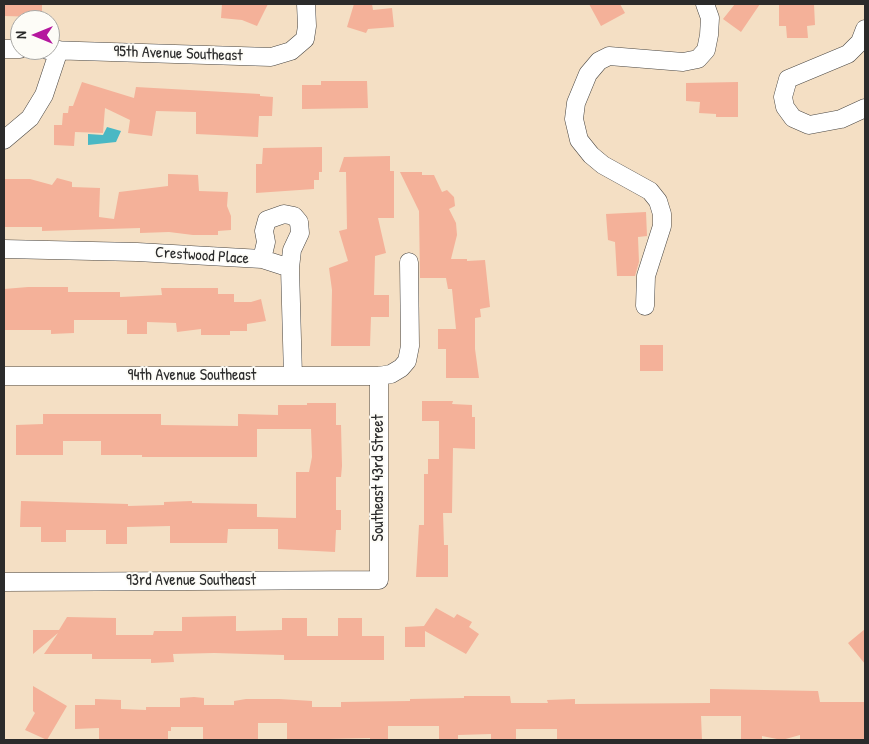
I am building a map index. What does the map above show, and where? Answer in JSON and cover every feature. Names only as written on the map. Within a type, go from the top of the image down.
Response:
[{"type":"street","name":"95th Avenue Southeast","points":[[60,50],[270,57],[291,50],[305,39],[308,26],[306,4]]},
{"type":"street","points":[[645,306],[646,276],[662,226],[662,214],[658,201],[650,191],[603,165],[591,155],[579,140],[574,120],[576,103],[588,74],[599,61],[609,56],[683,62],[698,59],[706,50],[709,35],[710,18],[705,4]]},
{"type":"street","points":[[865,28],[860,42],[848,54],[788,79],[783,88],[785,107],[793,118],[809,124],[842,120],[865,108]]},
{"type":"street","points":[[4,140],[30,118],[40,103],[51,60]]},
{"type":"street","points":[[262,259],[266,242],[264,231],[267,220],[284,214],[294,216],[299,222],[300,233],[292,250],[290,268],[293,376]]},
{"type":"street","name":"Crestwood Place","points":[[4,249],[137,252],[262,259],[290,268]]},
{"type":"street","points":[[379,376],[391,374],[401,368],[407,361],[410,346],[409,262]]},
{"type":"street","name":"94th Avenue Southeast","points":[[4,376],[379,376]]},
{"type":"street","name":"Southeast 43rd Street","points":[[379,376],[379,580]]},
{"type":"street","name":"93rd Avenue Southeast","points":[[4,582],[379,580]]},
{"type":"water","points":[[107,127],[121,131],[116,142],[88,145],[88,134],[103,135]]},
{"type":"building","points":[[4,4],[42,4],[42,10],[10,10],[10,16],[4,16]]},
{"type":"building","points":[[222,4],[268,4],[257,26],[242,20],[221,18]]},
{"type":"building","points":[[354,4],[372,4],[373,10],[392,8],[394,27],[368,29],[366,33],[347,27]]},
{"type":"building","points":[[589,4],[620,4],[625,13],[601,26]]},
{"type":"building","points":[[735,4],[760,4],[741,32],[723,19]]},
{"type":"building","points":[[779,4],[814,4],[815,25],[807,26],[808,38],[787,38],[786,26],[779,26]]},
{"type":"building","points":[[321,81],[367,81],[368,108],[302,109],[302,85],[321,85]]},
{"type":"building","points":[[82,82],[134,98],[136,87],[260,94],[260,96],[273,97],[272,116],[259,116],[258,137],[196,134],[196,112],[156,111],[152,136],[128,133],[130,120],[105,108],[103,133],[75,132],[74,146],[54,145],[54,125],[62,125],[63,113],[68,113],[69,106],[73,106]]},
{"type":"building","points":[[738,82],[738,117],[716,117],[716,114],[699,113],[700,102],[686,101],[686,83]]},
{"type":"building","points":[[322,147],[322,172],[319,172],[319,180],[314,180],[314,189],[256,193],[256,164],[262,164],[263,148]]},
{"type":"building","points":[[390,156],[390,171],[394,171],[394,218],[378,218],[386,253],[375,256],[374,295],[389,295],[389,317],[371,317],[370,346],[331,346],[332,290],[329,268],[348,261],[339,231],[347,229],[346,172],[339,172],[344,157]]},
{"type":"building","points":[[400,172],[422,172],[422,175],[434,175],[442,192],[447,190],[454,197],[455,206],[449,209],[456,223],[457,235],[451,259],[467,259],[467,261],[485,260],[490,307],[480,309],[481,317],[475,318],[475,349],[479,378],[446,378],[446,349],[438,349],[438,329],[456,329],[452,289],[448,289],[446,278],[420,278],[419,211]]},
{"type":"building","points":[[168,174],[198,175],[199,191],[228,192],[227,206],[231,216],[231,230],[218,231],[218,235],[193,235],[169,232],[140,233],[140,228],[42,231],[42,227],[4,227],[4,179],[30,179],[52,185],[57,178],[72,182],[72,187],[100,188],[99,217],[114,219],[119,192],[168,186]]},
{"type":"building","points":[[646,212],[647,236],[638,237],[639,262],[635,276],[617,276],[615,242],[608,240],[606,214]]},
{"type":"building","points":[[68,287],[68,292],[120,292],[120,297],[162,295],[161,288],[218,288],[218,294],[234,294],[234,302],[251,302],[261,299],[266,321],[247,324],[247,331],[230,331],[230,335],[201,335],[201,329],[177,332],[176,323],[147,322],[147,334],[127,334],[127,320],[74,320],[74,333],[51,334],[51,330],[4,330],[4,289]]},
{"type":"building","points":[[640,345],[663,345],[663,371],[640,371]]},
{"type":"building","points":[[422,401],[453,401],[452,404],[472,405],[472,417],[475,417],[475,449],[453,448],[452,513],[443,513],[444,545],[448,545],[448,577],[416,577],[419,525],[424,525],[424,474],[428,474],[428,459],[439,459],[439,421],[422,421]]},
{"type":"building","points":[[307,403],[336,403],[336,425],[341,425],[342,466],[341,477],[336,477],[336,510],[341,510],[341,530],[336,530],[335,552],[278,549],[278,529],[228,529],[227,543],[170,543],[170,526],[127,527],[127,544],[106,544],[106,530],[66,530],[66,542],[41,542],[41,527],[20,527],[21,501],[128,504],[128,506],[164,505],[164,502],[192,501],[192,503],[257,504],[257,517],[296,518],[296,472],[309,472],[312,457],[311,429],[257,429],[257,457],[142,457],[142,455],[101,455],[101,441],[63,441],[63,455],[16,455],[16,425],[43,424],[43,414],[161,414],[161,425],[238,426],[238,414],[278,415],[278,405],[307,405]]},
{"type":"building","points":[[436,608],[454,618],[457,614],[472,622],[469,627],[479,634],[466,654],[425,631],[425,647],[405,647],[405,627],[424,626]]},
{"type":"building","points":[[236,616],[236,631],[282,630],[282,618],[307,618],[307,636],[338,636],[338,618],[362,618],[362,636],[384,636],[384,660],[284,660],[284,655],[214,653],[173,654],[174,662],[151,663],[151,659],[92,659],[92,654],[44,654],[58,633],[33,654],[33,630],[59,630],[67,617],[116,618],[116,635],[153,635],[154,631],[182,631],[182,617]]},
{"type":"building","points":[[865,629],[865,664],[848,643]]},
{"type":"building","points":[[33,686],[67,706],[47,740],[25,730],[35,713],[33,711]]},
{"type":"building","points":[[710,689],[818,691],[820,702],[865,702],[865,740],[800,740],[800,735],[782,740],[762,736],[762,740],[741,740],[741,716],[701,716],[702,740],[557,740],[557,729],[516,729],[516,740],[491,740],[491,734],[458,735],[458,740],[439,740],[439,726],[388,726],[388,740],[370,740],[370,738],[287,740],[287,723],[258,723],[258,740],[203,740],[203,727],[171,727],[171,731],[168,731],[168,740],[99,740],[99,728],[75,729],[75,705],[95,705],[95,699],[121,700],[121,709],[146,710],[146,707],[180,707],[180,698],[194,697],[204,698],[204,705],[234,705],[234,701],[246,699],[279,699],[312,701],[312,707],[341,707],[341,702],[410,701],[410,699],[464,698],[464,696],[510,696],[511,703],[548,703],[547,700],[575,699],[575,704],[710,703]]}]
